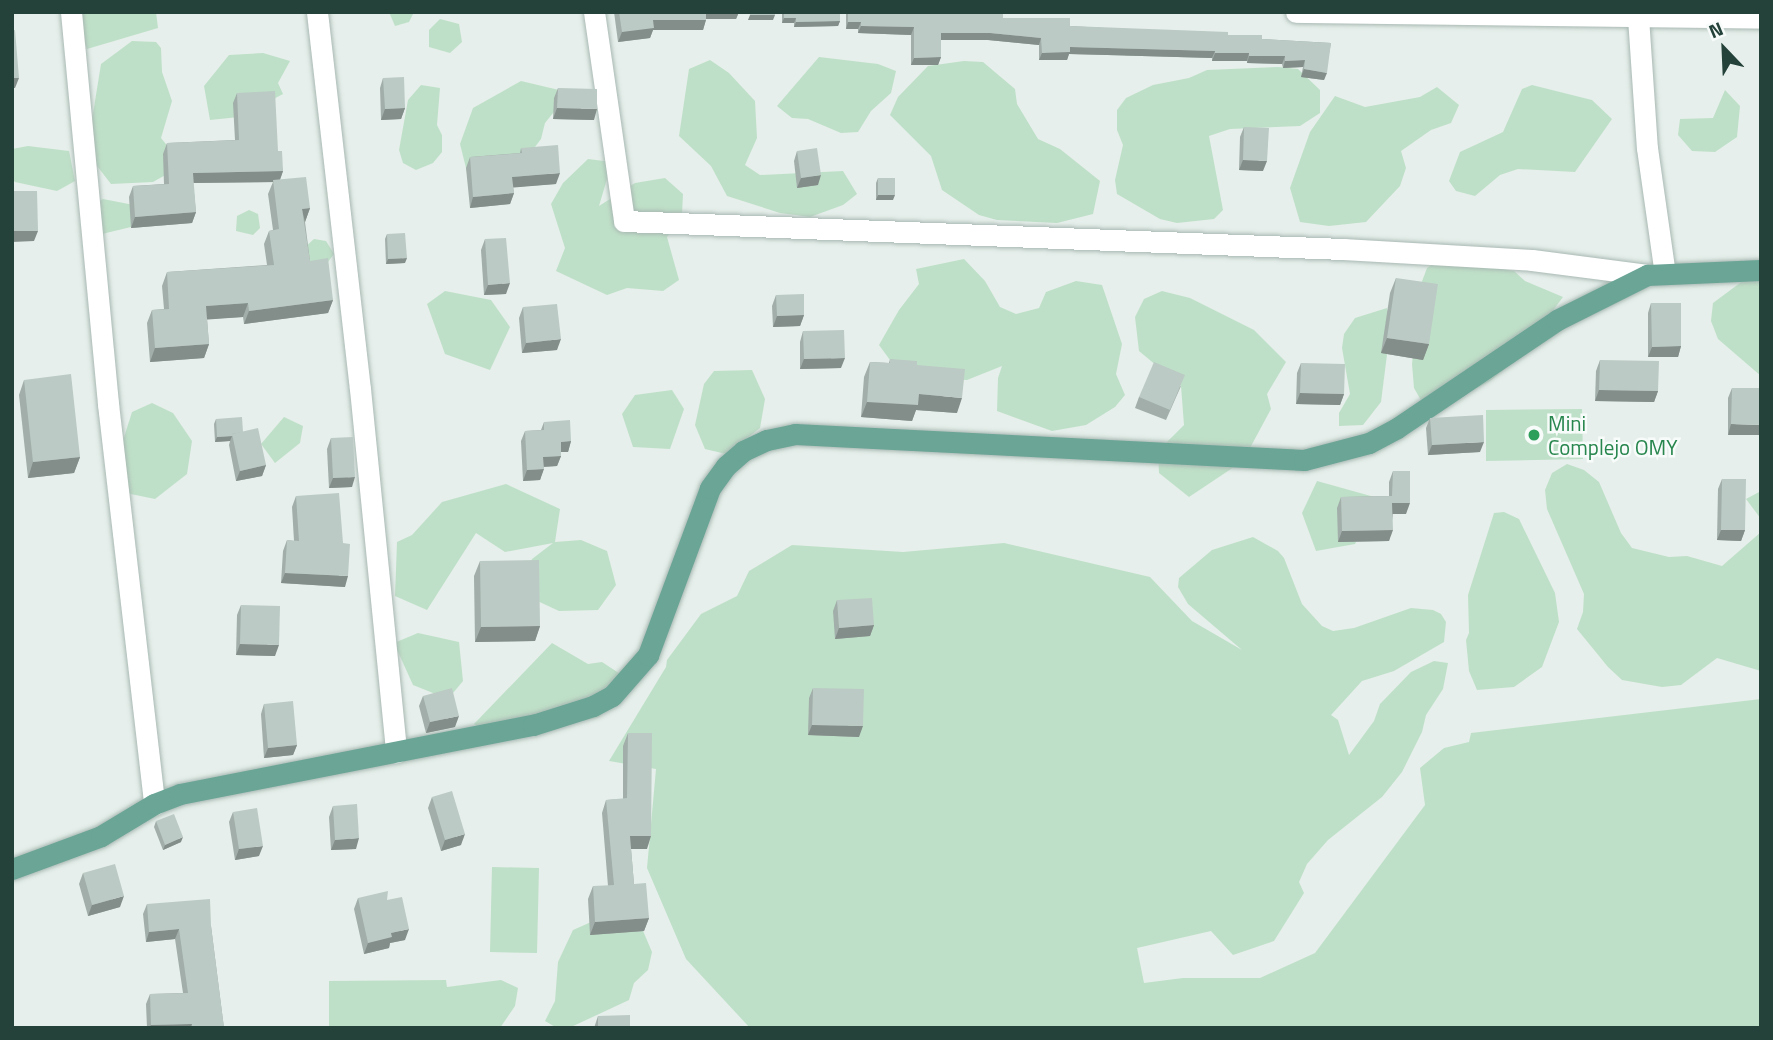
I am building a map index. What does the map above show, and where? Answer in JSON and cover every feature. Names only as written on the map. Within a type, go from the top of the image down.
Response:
[{"type":"main road","points":[[12,869],[101,836],[154,804],[180,794],[533,725],[593,706],[612,696],[648,655],[710,488],[726,466],[743,451],[767,440],[795,435],[1304,460],[1369,443],[1397,428],[1557,320],[1656,275],[1761,270]]},
{"type":"street","points":[[71,12],[108,404],[154,804]]},
{"type":"street","points":[[317,12],[360,389],[396,752]]},
{"type":"street","points":[[594,12],[624,221],[1357,250],[1532,260],[1656,275],[1638,17]]},
{"type":"street","points":[[1296,12],[1761,18]]},
{"type":"green space","points":[[75,12],[156,12],[158,28],[87,49]]},
{"type":"green space","points":[[389,12],[414,12],[409,22],[395,26]]},
{"type":"green space","points":[[440,19],[459,24],[462,42],[450,53],[429,47],[429,30]]},
{"type":"green space","points":[[132,41],[156,42],[161,48],[162,72],[172,101],[161,138],[179,160],[176,169],[153,182],[111,184],[87,153],[101,64]]},
{"type":"green space","points":[[263,53],[290,61],[278,83],[283,94],[239,117],[210,120],[204,86],[229,55]]},
{"type":"green space","points":[[819,57],[878,64],[896,71],[891,93],[871,111],[858,132],[841,133],[808,119],[792,118],[777,106]]},
{"type":"green space","points":[[710,60],[729,73],[755,101],[757,138],[745,165],[760,175],[843,171],[857,194],[843,205],[810,217],[780,213],[727,196],[711,166],[679,136],[689,69]]},
{"type":"green space","points":[[964,61],[983,62],[1015,89],[1017,104],[1038,139],[1060,149],[1100,181],[1093,214],[1057,223],[997,220],[979,215],[942,190],[931,156],[890,115],[898,97],[928,66]]},
{"type":"green space","points":[[1278,67],[1298,69],[1320,90],[1320,113],[1300,126],[1230,129],[1209,136],[1223,210],[1214,219],[1177,223],[1160,219],[1117,194],[1115,180],[1123,145],[1117,130],[1117,110],[1126,98],[1153,85],[1189,78],[1207,70]]},
{"type":"green space","points":[[521,81],[559,90],[566,97],[545,123],[541,139],[529,155],[467,172],[460,144],[473,108]]},
{"type":"green space","points":[[421,85],[440,88],[437,125],[442,135],[442,152],[433,163],[416,170],[403,163],[399,150],[408,100]]},
{"type":"green space","points":[[1532,85],[1592,100],[1612,119],[1575,172],[1518,169],[1500,175],[1475,196],[1456,191],[1449,181],[1460,152],[1503,132],[1522,89]]},
{"type":"green space","points":[[1437,87],[1459,105],[1451,123],[1431,130],[1401,151],[1406,168],[1400,186],[1366,222],[1329,226],[1300,222],[1290,188],[1310,132],[1335,96],[1365,107],[1420,97]]},
{"type":"green space","points":[[1725,90],[1740,106],[1737,137],[1715,152],[1692,151],[1678,135],[1680,119],[1713,118]]},
{"type":"green space","points":[[28,146],[69,151],[75,181],[57,191],[15,182],[12,179],[12,149]]},
{"type":"green space","points":[[588,159],[612,162],[599,206],[635,183],[665,178],[683,194],[682,214],[667,237],[679,280],[663,291],[627,288],[607,295],[556,271],[565,248],[551,204],[563,183]]},
{"type":"green space","points":[[103,199],[139,206],[135,226],[102,234],[96,203]]},
{"type":"green space","points":[[249,210],[258,214],[260,228],[253,235],[236,231],[237,216]]},
{"type":"green space","points":[[314,239],[326,241],[334,254],[325,266],[307,263],[304,248]]},
{"type":"green space","points":[[1442,258],[1514,271],[1525,281],[1563,297],[1516,360],[1490,381],[1424,416],[1427,411],[1414,388],[1412,364],[1421,284],[1427,268]]},
{"type":"green space","points":[[964,259],[985,281],[1000,307],[1016,314],[1039,308],[1046,292],[1076,281],[1102,285],[1122,344],[1116,374],[1125,395],[1115,407],[1086,425],[1052,431],[997,411],[998,378],[1002,366],[967,380],[930,379],[898,371],[879,345],[899,310],[919,284],[916,269]]},
{"type":"green space","points":[[1744,280],[1761,280],[1761,376],[1718,339],[1711,321],[1713,303]]},
{"type":"green space","points":[[445,291],[491,300],[510,327],[490,370],[445,354],[427,304]]},
{"type":"green space","points":[[1162,291],[1190,298],[1254,330],[1286,362],[1267,394],[1271,409],[1243,461],[1189,497],[1159,473],[1158,451],[1184,425],[1181,386],[1139,351],[1135,317],[1144,299]]},
{"type":"green space","points":[[1387,308],[1391,323],[1381,402],[1363,425],[1339,426],[1339,413],[1350,394],[1342,348],[1344,334],[1355,318]]},
{"type":"green space","points":[[752,370],[765,399],[760,428],[726,454],[705,449],[695,425],[704,384],[714,371]]},
{"type":"green space","points":[[672,390],[684,409],[670,449],[633,447],[622,414],[635,395]]},
{"type":"green space","points":[[152,403],[173,413],[192,441],[187,474],[155,499],[121,492],[120,450],[132,412]]},
{"type":"green space","name":"Mini Complejo OMY","points":[[1582,409],[1583,459],[1486,461],[1486,410]]},
{"type":"green space","points":[[284,417],[303,426],[300,443],[275,463],[261,444]]},
{"type":"green space","points":[[1567,464],[1584,470],[1599,482],[1621,533],[1632,548],[1669,557],[1687,556],[1722,566],[1761,532],[1761,671],[1717,658],[1681,685],[1662,687],[1622,680],[1608,667],[1577,629],[1583,612],[1584,594],[1547,509],[1545,490],[1552,473]]},
{"type":"green space","points":[[1317,481],[1378,498],[1355,544],[1316,551],[1302,513]]},
{"type":"green space","points":[[506,484],[560,509],[555,542],[581,540],[607,551],[616,585],[598,610],[559,611],[518,592],[532,559],[553,543],[505,552],[476,533],[427,610],[395,596],[397,542],[412,535],[442,502]]},
{"type":"green space","points":[[1761,491],[1761,519],[1746,499]]},
{"type":"green space","points":[[1504,512],[1519,519],[1555,593],[1559,622],[1542,667],[1514,687],[1477,690],[1469,671],[1466,640],[1469,633],[1468,595],[1494,513]]},
{"type":"green space","points":[[1253,537],[1278,551],[1284,558],[1302,604],[1322,626],[1333,631],[1354,628],[1411,608],[1433,610],[1441,614],[1446,622],[1444,642],[1394,671],[1362,681],[1331,715],[1338,720],[1349,755],[1374,721],[1380,704],[1411,672],[1434,661],[1448,663],[1443,689],[1426,715],[1422,732],[1402,772],[1382,797],[1328,840],[1307,864],[1299,882],[1304,893],[1274,941],[1233,955],[1211,931],[1137,948],[1144,983],[1183,978],[1260,978],[1315,953],[1425,805],[1420,768],[1444,748],[1469,742],[1471,733],[1761,699],[1761,1028],[750,1028],[686,959],[647,868],[656,769],[609,761],[666,667],[667,660],[701,614],[737,596],[749,571],[792,545],[903,552],[1004,543],[1150,577],[1192,621],[1242,650],[1188,604],[1178,587],[1179,578],[1212,550]]},
{"type":"green space","points":[[418,633],[459,642],[463,681],[448,699],[413,685],[394,643]]},
{"type":"green space","points":[[552,643],[588,664],[602,662],[631,681],[599,717],[497,741],[474,724]]},
{"type":"green space","points":[[492,867],[539,868],[537,953],[490,952]]},
{"type":"green space","points":[[623,908],[638,919],[652,952],[648,970],[634,983],[629,1000],[569,1028],[557,1028],[545,1021],[555,1001],[558,962],[573,930]]},
{"type":"green space","points":[[446,980],[447,987],[501,980],[518,988],[515,1006],[500,1028],[329,1028],[329,981]]},
{"type":"building","points":[[619,12],[706,12],[706,20],[653,20],[654,28],[622,32]]},
{"type":"building","points":[[750,12],[775,12],[775,15],[750,15]]},
{"type":"building","points":[[784,12],[840,12],[840,21],[796,22],[796,18],[784,18]]},
{"type":"building","points":[[848,12],[1003,13],[1003,18],[1070,18],[1070,26],[1228,32],[1228,35],[1262,35],[1262,39],[1331,43],[1327,73],[1304,69],[1305,60],[1285,61],[1285,56],[1249,56],[1249,53],[1070,47],[1070,52],[1042,53],[1041,38],[990,33],[941,33],[941,57],[914,58],[914,27],[861,26],[861,22],[848,22]]},
{"type":"building","points":[[15,30],[19,78],[12,78],[12,31]]},
{"type":"building","points":[[404,77],[405,108],[385,109],[383,78]]},
{"type":"building","points":[[558,88],[597,89],[597,109],[557,108]]},
{"type":"building","points":[[275,91],[278,151],[282,151],[283,171],[193,173],[196,212],[135,217],[133,186],[169,184],[167,143],[239,140],[237,93]]},
{"type":"building","points":[[1244,127],[1269,128],[1267,161],[1243,160]]},
{"type":"building","points":[[558,145],[560,173],[512,177],[514,193],[473,197],[470,157],[522,153],[521,148]]},
{"type":"building","points":[[817,148],[821,175],[801,178],[797,151]]},
{"type":"building","points":[[306,177],[310,208],[302,209],[310,261],[328,258],[333,300],[249,311],[248,303],[206,306],[209,344],[155,348],[152,310],[169,309],[167,272],[274,265],[269,231],[279,229],[273,180]]},
{"type":"building","points":[[878,178],[895,178],[895,195],[878,195]]},
{"type":"building","points":[[12,191],[37,191],[38,231],[12,231]]},
{"type":"building","points":[[405,233],[407,258],[388,259],[387,234]]},
{"type":"building","points":[[506,238],[510,283],[488,285],[485,239]]},
{"type":"building","points":[[1396,278],[1438,284],[1429,344],[1387,338]]},
{"type":"building","points":[[804,294],[804,315],[777,316],[776,295]]},
{"type":"building","points":[[1651,303],[1681,303],[1681,346],[1652,347]]},
{"type":"building","points":[[557,304],[561,339],[526,343],[523,307]]},
{"type":"building","points":[[844,330],[845,358],[804,359],[803,331]]},
{"type":"building","points":[[890,359],[917,361],[917,365],[965,369],[962,398],[919,394],[918,405],[867,402],[870,362],[890,363]]},
{"type":"building","points":[[1600,360],[1659,361],[1658,391],[1599,390]]},
{"type":"building","points":[[1154,362],[1185,375],[1170,410],[1139,397]]},
{"type":"building","points":[[1301,363],[1345,364],[1344,394],[1300,393]]},
{"type":"building","points":[[71,374],[80,457],[33,462],[24,380]]},
{"type":"building","points":[[1732,388],[1761,388],[1761,425],[1731,424]]},
{"type":"building","points":[[1483,415],[1484,442],[1432,445],[1430,418]]},
{"type":"building","points":[[242,417],[243,432],[217,437],[216,419]]},
{"type":"building","points":[[570,420],[571,441],[561,442],[561,456],[543,457],[544,469],[527,470],[525,431],[544,430],[544,422]]},
{"type":"building","points":[[258,428],[266,465],[240,471],[232,434]]},
{"type":"building","points":[[353,437],[355,477],[333,478],[331,438]]},
{"type":"building","points":[[1393,471],[1410,471],[1410,503],[1392,503],[1393,530],[1342,531],[1341,497],[1392,496]]},
{"type":"building","points":[[1722,479],[1746,479],[1745,530],[1721,530]]},
{"type":"building","points":[[339,493],[343,543],[350,544],[348,576],[285,573],[287,540],[299,541],[296,496]]},
{"type":"building","points":[[539,560],[540,626],[481,627],[480,561]]},
{"type":"building","points":[[872,598],[874,625],[839,628],[837,600]]},
{"type":"building","points":[[241,605],[280,606],[279,645],[240,644]]},
{"type":"building","points":[[452,688],[459,716],[430,722],[423,696]]},
{"type":"building","points":[[813,688],[864,689],[863,726],[812,725]]},
{"type":"building","points":[[293,701],[297,745],[268,748],[264,704]]},
{"type":"building","points":[[628,733],[652,733],[651,836],[630,836],[634,884],[646,883],[649,918],[595,922],[593,886],[614,885],[606,800],[627,798]]},
{"type":"building","points":[[452,791],[465,834],[445,840],[432,797]]},
{"type":"building","points":[[357,804],[359,838],[335,840],[333,806]]},
{"type":"building","points":[[257,808],[263,846],[239,849],[233,812]]},
{"type":"building","points":[[174,814],[183,837],[165,845],[156,821]]},
{"type":"building","points":[[115,864],[124,896],[92,905],[83,873]]},
{"type":"building","points":[[388,891],[387,900],[402,897],[409,929],[368,943],[358,898]]},
{"type":"building","points":[[210,899],[224,1028],[192,1028],[192,1024],[151,1025],[150,994],[188,993],[179,929],[149,932],[147,904]]},
{"type":"building","points":[[630,1015],[630,1028],[598,1028],[598,1016]]},
{"type":"place","name":"Mini Complejo OMY","points":[[1534,435]]}]
